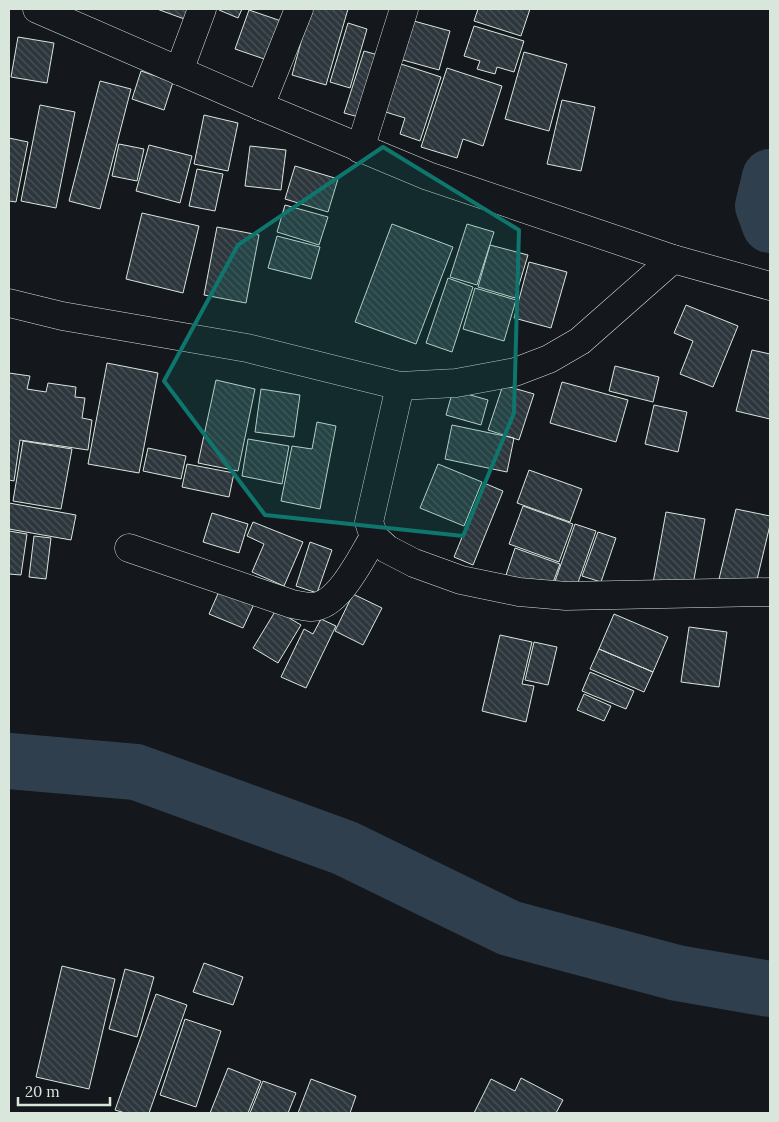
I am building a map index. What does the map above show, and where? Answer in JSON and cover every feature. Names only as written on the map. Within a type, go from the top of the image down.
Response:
[{"type":"street","points":[[37,9],[360,149],[428,176],[673,259],[770,286]]},
{"type":"street","points":[[179,71],[202,9]]},
{"type":"street","points":[[260,106],[299,9]]},
{"type":"street","points":[[360,149],[404,9]]},
{"type":"street","points":[[9,303],[62,316],[247,348],[400,386],[456,382],[515,372],[549,359],[580,341],[673,259]]},
{"type":"street","points":[[400,386],[369,522],[374,537],[386,549],[414,563],[461,580],[519,592],[566,596],[770,592]]},
{"type":"street","points":[[129,548],[292,604],[313,607],[327,602],[340,590],[374,537]]},
{"type":"highlighted area","points":[[383,147],[519,230],[514,413],[463,536],[265,515],[164,381],[238,245]]},
{"type":"building","points":[[157,9],[191,9],[187,20]]},
{"type":"building","points":[[219,9],[242,9],[238,18]]},
{"type":"building","points":[[310,9],[348,9],[326,85],[292,75]]},
{"type":"building","points":[[478,9],[530,9],[521,36],[474,21]]},
{"type":"building","points":[[249,10],[290,24],[276,63],[235,49]]},
{"type":"building","points":[[403,18],[450,31],[439,70],[392,57]]},
{"type":"building","points":[[348,23],[367,29],[350,88],[330,82]]},
{"type":"building","points":[[474,26],[524,41],[514,72],[497,67],[495,74],[477,69],[480,61],[464,56]]},
{"type":"building","points":[[18,37],[54,43],[47,83],[11,77]]},
{"type":"building","points":[[364,51],[385,57],[366,119],[344,113]]},
{"type":"building","points":[[524,52],[567,64],[549,131],[505,119]]},
{"type":"building","points":[[395,62],[441,77],[420,141],[400,134],[405,118],[379,110]]},
{"type":"building","points":[[447,68],[502,86],[483,146],[463,139],[457,158],[421,147]]},
{"type":"building","points":[[141,71],[173,82],[164,110],[132,99]]},
{"type":"building","points":[[100,81],[131,89],[100,209],[69,201]]},
{"type":"building","points":[[562,100],[595,107],[581,171],[547,164]]},
{"type":"building","points":[[40,105],[75,112],[56,208],[21,201]]},
{"type":"building","points":[[204,115],[238,123],[228,171],[194,164]]},
{"type":"building","points":[[9,138],[28,142],[16,202],[9,201]]},
{"type":"building","points":[[119,144],[144,149],[137,181],[112,176]]},
{"type":"building","points":[[149,145],[192,156],[180,203],[136,191]]},
{"type":"building","points":[[250,146],[286,150],[281,190],[245,186]]},
{"type":"building","points":[[295,166],[338,179],[328,212],[285,199]]},
{"type":"building","points":[[197,169],[223,174],[215,211],[189,206]]},
{"type":"building","points":[[285,205],[328,217],[319,245],[277,232]]},
{"type":"building","points":[[142,213],[199,226],[183,293],[126,279]]},
{"type":"building","points":[[392,224],[453,247],[416,344],[355,322]]},
{"type":"building","points":[[467,224],[494,232],[477,285],[450,277]]},
{"type":"building","points":[[217,227],[259,235],[246,303],[204,295]]},
{"type":"building","points":[[277,236],[320,247],[311,279],[268,268]]},
{"type":"building","points":[[490,245],[528,255],[515,298],[478,287]]},
{"type":"building","points":[[529,262],[567,272],[551,328],[514,318]]},
{"type":"building","points":[[448,278],[473,287],[452,352],[426,343]]},
{"type":"building","points":[[475,288],[516,300],[504,341],[463,329]]},
{"type":"building","points":[[686,305],[738,326],[713,387],[680,374],[693,341],[674,333]]},
{"type":"building","points":[[752,350],[770,354],[770,419],[736,411]]},
{"type":"building","points":[[107,363],[158,373],[139,473],[88,464]]},
{"type":"building","points":[[615,366],[659,377],[653,402],[609,391]]},
{"type":"building","points":[[9,373],[30,376],[27,389],[46,392],[48,383],[76,387],[75,397],[85,398],[82,418],[92,420],[88,450],[20,440],[14,481],[9,480]]},
{"type":"building","points":[[216,380],[255,389],[238,471],[198,463]]},
{"type":"building","points":[[562,382],[628,400],[616,442],[550,423]]},
{"type":"building","points":[[503,385],[534,394],[519,440],[488,430]]},
{"type":"building","points":[[261,389],[300,395],[294,437],[255,432]]},
{"type":"building","points":[[453,390],[488,400],[481,425],[446,415]]},
{"type":"building","points":[[654,405],[687,412],[678,452],[645,444]]},
{"type":"building","points":[[317,422],[336,426],[320,509],[281,501],[292,446],[312,449]]},
{"type":"building","points":[[452,425],[514,438],[507,472],[445,459]]},
{"type":"building","points":[[248,439],[289,446],[282,484],[242,476]]},
{"type":"building","points":[[23,441],[72,449],[61,509],[13,501]]},
{"type":"building","points":[[148,448],[186,456],[181,479],[143,471]]},
{"type":"building","points":[[187,464],[234,473],[229,497],[182,487]]},
{"type":"building","points":[[438,464],[482,482],[464,526],[420,508]]},
{"type":"building","points":[[529,470],[582,489],[570,522],[517,503]]},
{"type":"building","points":[[484,483],[503,491],[473,565],[454,557]]},
{"type":"building","points":[[9,503],[76,515],[71,540],[9,529]]},
{"type":"building","points":[[523,506],[573,524],[559,562],[509,544]]},
{"type":"building","points":[[736,509],[770,516],[770,525],[755,588],[719,579]]},
{"type":"building","points":[[666,512],[705,519],[692,590],[653,583]]},
{"type":"building","points":[[212,513],[248,524],[239,553],[203,542]]},
{"type":"building","points":[[253,522],[303,542],[284,586],[252,572],[264,544],[247,536]]},
{"type":"building","points":[[575,524],[596,531],[574,594],[553,587]]},
{"type":"building","points":[[9,531],[27,534],[21,575],[9,574]]},
{"type":"building","points":[[598,532],[616,538],[601,582],[582,576]]},
{"type":"building","points":[[34,536],[51,538],[46,579],[29,577]]},
{"type":"building","points":[[310,542],[332,550],[317,593],[296,586]]},
{"type":"building","points":[[515,548],[560,564],[549,593],[505,578]]},
{"type":"building","points":[[221,587],[255,602],[243,628],[209,614]]},
{"type":"building","points":[[353,594],[382,608],[363,645],[335,631]]},
{"type":"building","points":[[276,610],[301,625],[278,663],[253,648]]},
{"type":"building","points":[[614,614],[668,637],[653,672],[599,649]]},
{"type":"building","points":[[321,619],[336,626],[306,688],[281,677],[304,629],[313,634]]},
{"type":"building","points":[[689,627],[727,632],[719,687],[681,682]]},
{"type":"building","points":[[500,635],[532,642],[522,684],[534,686],[526,722],[482,711]]},
{"type":"building","points":[[534,642],[557,647],[548,685],[525,680]]},
{"type":"building","points":[[599,649],[653,672],[644,692],[590,669]]},
{"type":"building","points":[[590,672],[634,691],[626,709],[582,691]]},
{"type":"building","points":[[584,694],[611,706],[604,721],[577,710]]},
{"type":"building","points":[[204,963],[243,977],[233,1005],[193,992]]},
{"type":"building","points":[[62,966],[115,979],[89,1089],[36,1077]]},
{"type":"building","points":[[125,969],[154,977],[137,1037],[109,1029]]},
{"type":"building","points":[[156,994],[187,1005],[149,1113],[125,1113],[115,1110]]},
{"type":"building","points":[[185,1019],[221,1031],[196,1107],[160,1095]]},
{"type":"building","points":[[228,1068],[261,1081],[248,1113],[210,1113]]},
{"type":"building","points":[[521,1078],[563,1100],[556,1113],[474,1113],[491,1079],[515,1091]]},
{"type":"building","points":[[311,1079],[356,1096],[350,1113],[298,1113]]},
{"type":"building","points":[[263,1081],[296,1093],[288,1113],[250,1113]]},
{"type":"waterway","points":[[770,177],[763,206],[770,225]]},
{"type":"waterway","points":[[9,761],[136,772],[345,848],[509,928],[677,973],[770,989]]}]
